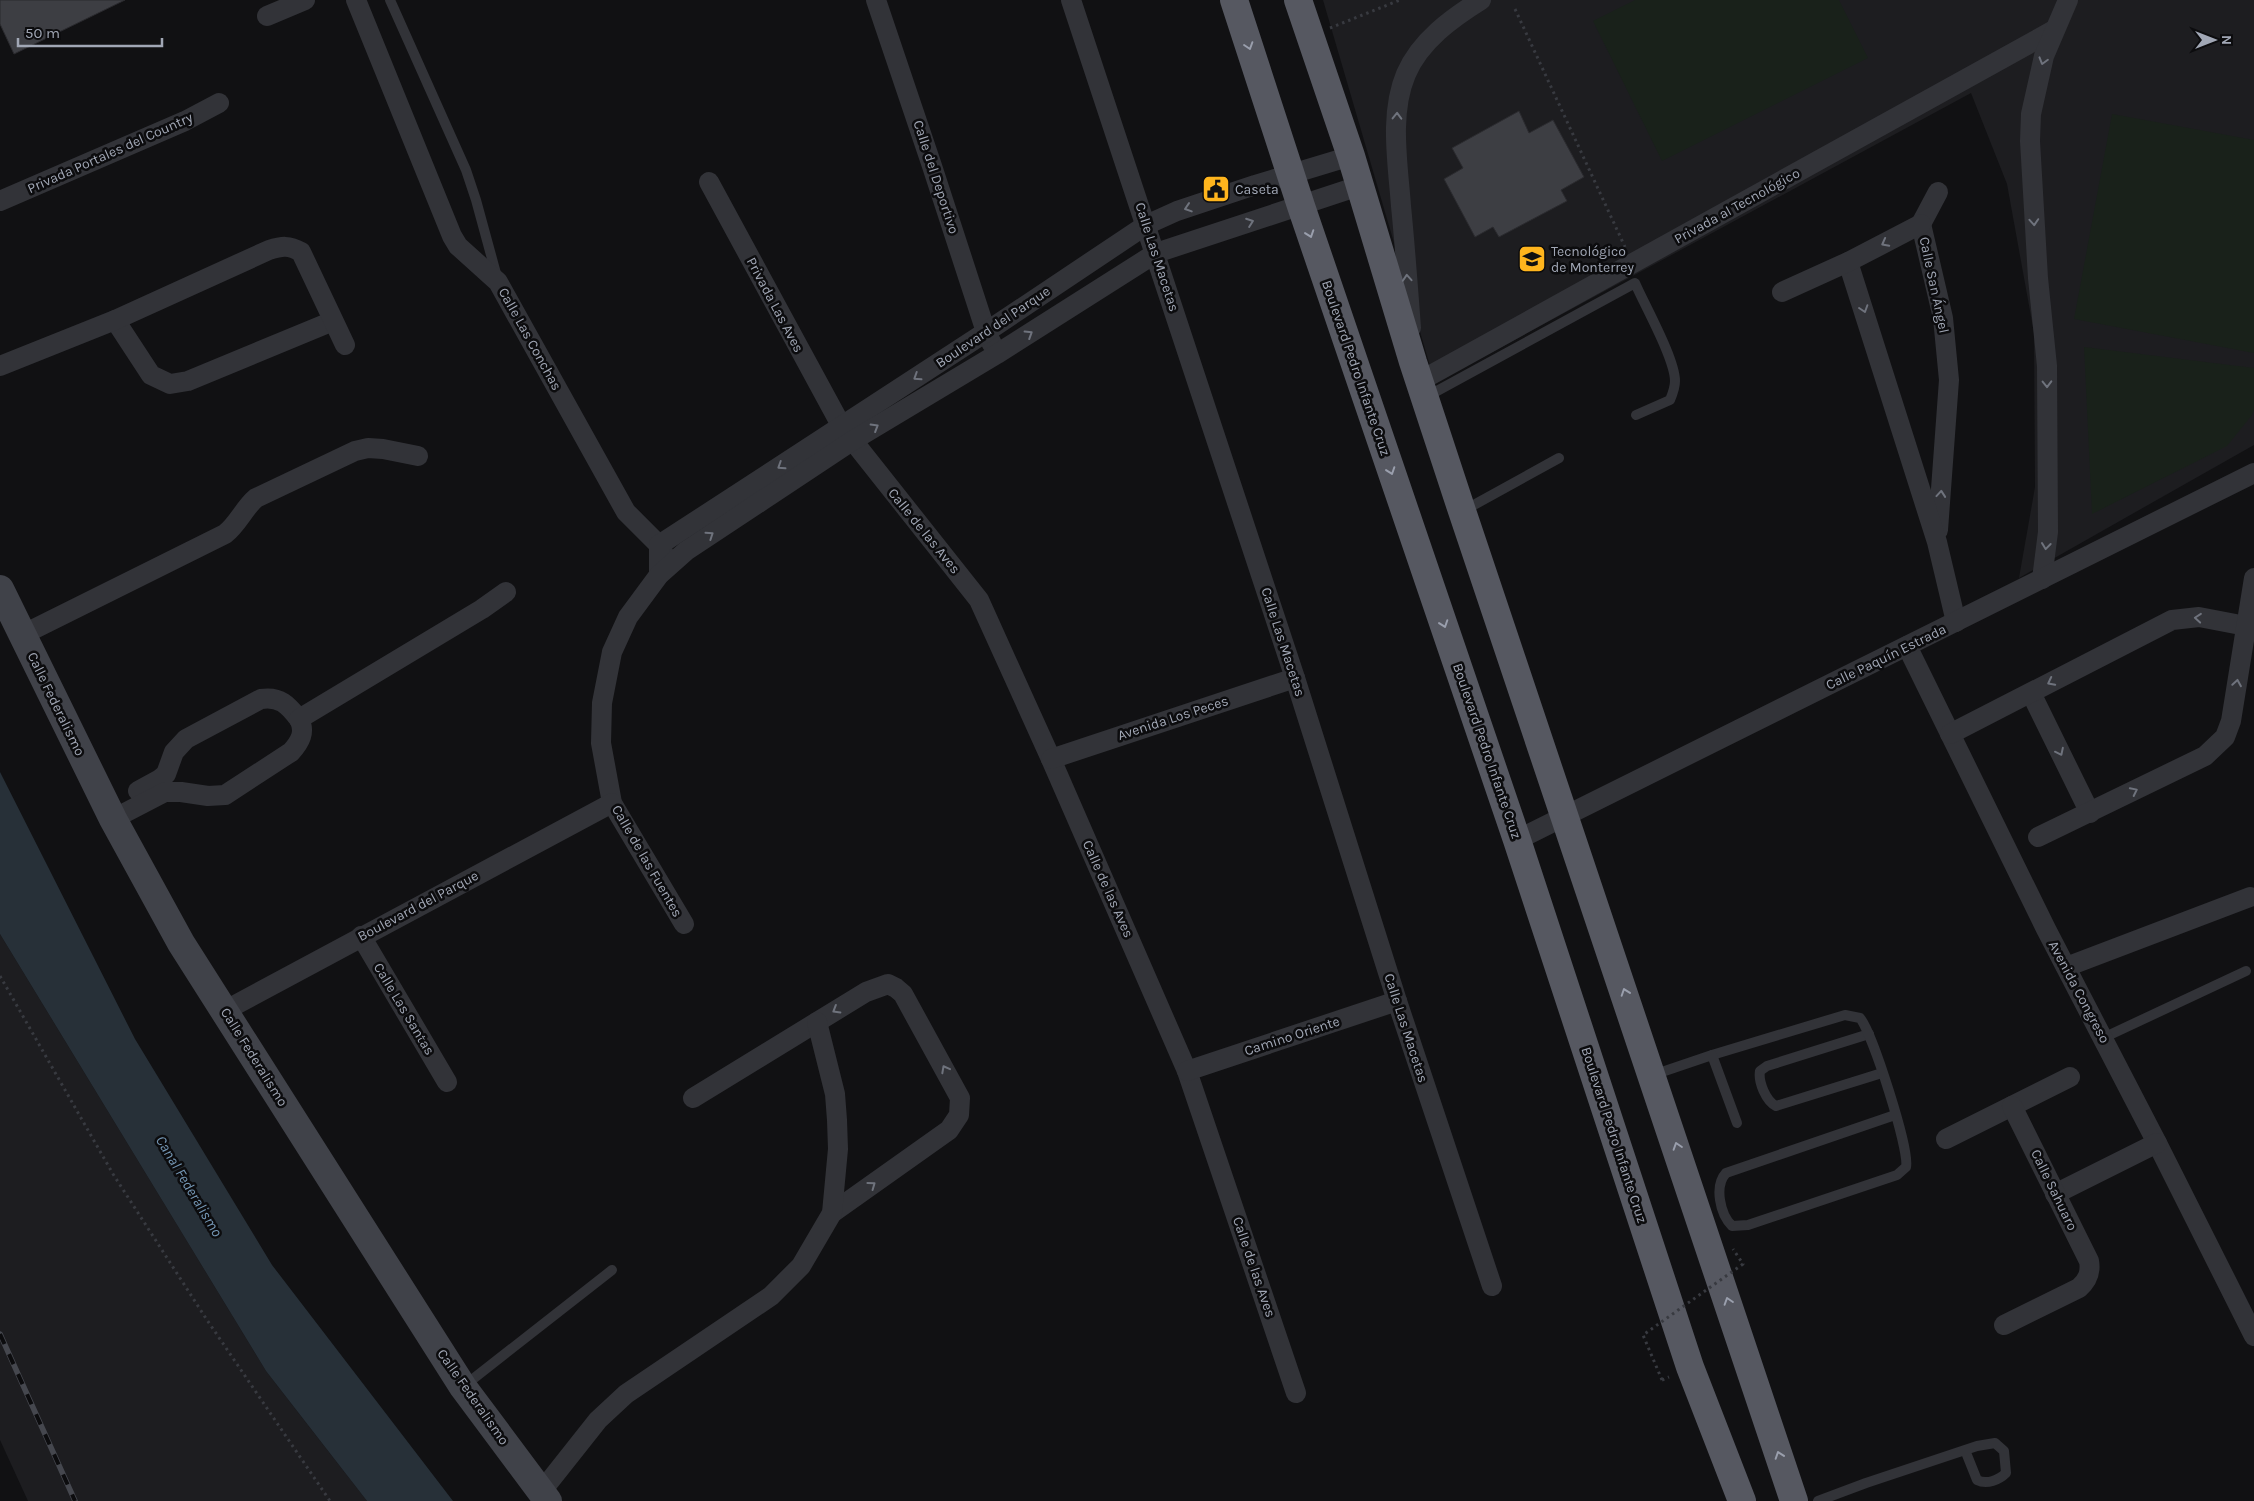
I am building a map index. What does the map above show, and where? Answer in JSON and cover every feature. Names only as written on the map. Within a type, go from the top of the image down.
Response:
[{"type":"highway","name":"Boulevard Pedro Infante Cruz","points":[[1234,0],[1290,175],[1517,840],[1690,1367],[1742,1501]]},
{"type":"highway","points":[[1303,4],[1311,35],[1351,156],[1462,511],[1564,817],[1653,1075],[1794,1501]]},
{"type":"main road","name":"Calle Federalismo","points":[[0,589],[110,813],[161,909],[463,1387],[544,1496]]},
{"type":"street","points":[[267,16],[305,0]]},
{"type":"street","name":"Calle Las Conchas","points":[[356,0],[452,236],[458,246],[498,282],[626,512],[659,545],[664,569]]},
{"type":"street","name":"Calle del Deportivo","points":[[876,0],[986,332],[997,354]]},
{"type":"street","name":"Calle Las Macetas","points":[[1071,0],[1156,253],[1295,678],[1397,1001],[1492,1286]]},
{"type":"street","points":[[1420,380],[1397,146],[1398,108],[1406,74],[1422,48],[1445,25],[1481,0]]},
{"type":"street","points":[[2042,579],[2048,532],[2047,366],[2038,278],[2030,141],[2031,114],[2044,56],[2068,0]]},
{"type":"street","name":"Privada al Tecnológico","points":[[1420,380],[2054,30]]},
{"type":"street","name":"Privada Portales del Country","points":[[0,201],[185,121],[219,103]]},
{"type":"street","name":"Boulevard del Parque","points":[[664,569],[986,332],[1146,225],[1177,211],[1351,156]]},
{"type":"street","name":"Privada Las Aves","points":[[709,182],[847,434]]},
{"type":"street","name":"Boulevard del Parque","points":[[659,545],[847,434],[997,354],[1156,253],[1359,186]]},
{"type":"street","points":[[1921,224],[1938,192]]},
{"type":"street","name":"Calle San Ángel","points":[[1937,542],[1948,380],[1943,318],[1921,224],[1848,262],[1937,542],[1956,622]]},
{"type":"street","points":[[0,366],[115,320],[269,250],[282,246],[292,246],[301,252],[345,345]]},
{"type":"street","points":[[1782,292],[1848,262]]},
{"type":"street","points":[[115,320],[151,375],[170,384],[188,381],[333,321]]},
{"type":"street","name":"Calle de las Aves","points":[[847,434],[979,600],[1051,758],[1187,1071],[1296,1393]]},
{"type":"street","points":[[22,635],[225,534],[256,498],[341,457],[368,448],[418,456]]},
{"type":"street","name":"Calle Paquín Estrada","points":[[1517,840],[2254,473]]},
{"type":"street","name":"Calle de las Fuentes","points":[[664,569],[628,617],[618,634],[605,676],[601,744],[612,802],[684,924]]},
{"type":"street","points":[[2038,837],[2205,756],[2225,737],[2231,721],[2254,578]]},
{"type":"street","points":[[299,719],[482,609],[506,592]]},
{"type":"street","points":[[1950,734],[2172,620],[2199,617],[2246,626]]},
{"type":"street","name":"Avenida Congreso","points":[[1907,646],[2066,967],[2158,1143],[2254,1336]]},
{"type":"street","name":"Avenida Los Peces","points":[[1051,758],[1295,678]]},
{"type":"street","points":[[2031,693],[2090,813]]},
{"type":"street","points":[[261,699],[282,700],[302,725],[299,744],[291,752],[225,795],[208,796],[173,791],[165,792],[110,813],[166,774],[174,752],[186,739],[261,699]]},
{"type":"street","points":[[174,752],[174,772],[178,782],[189,794]]},
{"type":"street","name":"Boulevard del Parque","points":[[224,1011],[612,802]]},
{"type":"street","points":[[2066,967],[2250,897]]},
{"type":"street","name":"Calle Las Santas","points":[[361,936],[447,1082]]},
{"type":"street","points":[[544,1496],[598,1420],[626,1394],[771,1296],[801,1266],[832,1213],[948,1130],[955,1123],[961,1106],[960,1098],[910,1006],[896,988],[888,984],[877,987],[817,1022],[693,1098]]},
{"type":"street","name":"Camino Oriente","points":[[1187,1071],[1397,1001]]},
{"type":"street","points":[[817,1022],[836,1103],[838,1149],[832,1213]]},
{"type":"street","points":[[1946,1139],[2070,1077]]},
{"type":"street","name":"Calle Sahuaro","points":[[2004,1325],[2079,1288],[2088,1276],[2089,1261],[2012,1106]]},
{"type":"street","points":[[2055,1194],[2158,1143]]},
{"type":"lane","points":[[390,0],[466,170],[498,282]]},
{"type":"lane","points":[[1420,380],[1634,283],[1671,361],[1675,379],[1674,391],[1670,400],[1636,416]]},
{"type":"lane","points":[[1462,511],[1559,458]]},
{"type":"lane","points":[[2103,1038],[2246,971]]},
{"type":"lane","points":[[1653,1075],[1845,1015],[1860,1018],[1869,1034],[1882,1073],[1895,1115],[1907,1155],[1906,1167],[1902,1172],[1748,1226],[1737,1227],[1729,1223],[1719,1189],[1721,1178],[1726,1173],[1895,1115]]},
{"type":"lane","points":[[1869,1034],[1767,1066],[1760,1071],[1760,1079],[1769,1100],[1776,1106],[1882,1073]]},
{"type":"lane","points":[[1712,1055],[1737,1123]]},
{"type":"lane","points":[[463,1387],[612,1270]]},
{"type":"lane","points":[[1818,1501],[1866,1482],[1965,1450],[1987,1444],[2000,1446],[2004,1451],[2006,1473],[2002,1477],[1988,1482],[1977,1480],[1965,1450]]},
{"type":"path","points":[[1311,35],[1400,0]]},
{"type":"path","points":[[1515,9],[1632,264]]},
{"type":"path","points":[[0,976],[113,1174],[207,1320],[330,1501]]},
{"type":"path","points":[[1662,1380],[1643,1335],[1743,1264],[1732,1249]]},
{"type":"shaded area","name":"Tecnológico de Monterrey","points":[[1323,0],[2254,0],[2254,445],[2019,578],[2035,487],[2034,333],[2007,184],[1971,93],[1435,383]]},
{"type":"shaded area","points":[[1635,0],[1839,0],[1868,58],[1662,161],[1593,21]]},
{"type":"shaded area","points":[[2112,114],[2254,140],[2254,353],[2074,319]]},
{"type":"shaded area","points":[[2084,347],[2254,368],[2254,410],[2227,446],[2092,514]]},
{"type":"shaded area","points":[[0,934],[266,1371],[367,1501],[28,1501],[0,1440]]},
{"type":"water","name":"Canal Federalismo","points":[[0,772],[135,1039],[272,1265],[453,1501],[367,1501],[266,1371],[0,934]]},
{"type":"building","points":[[0,0],[125,0],[14,54],[0,24]]},
{"type":"building","points":[[1519,111],[1529,133],[1553,120],[1584,177],[1561,190],[1567,201],[1499,237],[1493,227],[1475,237],[1444,179],[1463,168],[1452,148]]},
{"type":"railway","points":[[0,1334],[75,1501]]},
{"type":"place","name":"Caseta","points":[[1216,189]]},
{"type":"place","name":"Tecnológico de Monterrey","points":[[1532,259]]}]
